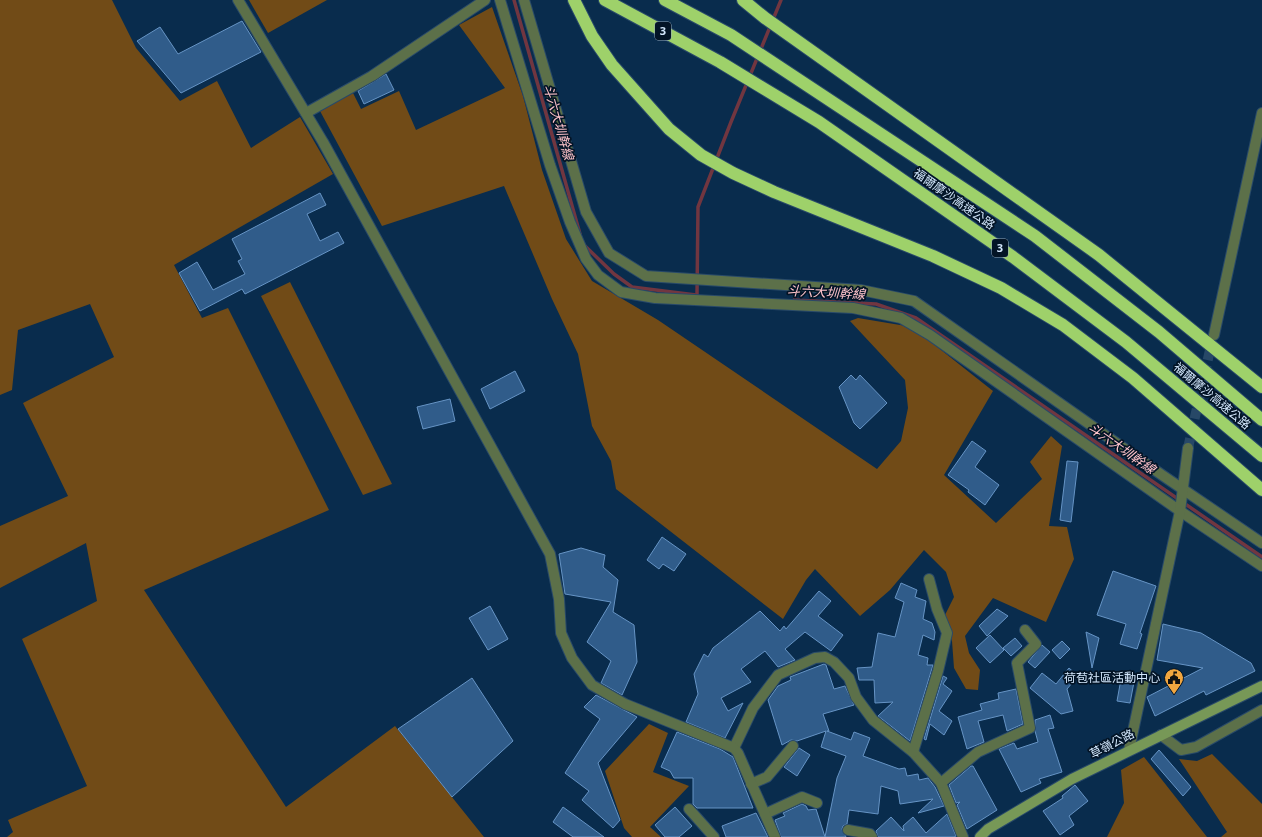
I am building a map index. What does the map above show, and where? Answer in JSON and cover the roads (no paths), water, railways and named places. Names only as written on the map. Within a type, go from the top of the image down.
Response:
[{"type":"highway","points":[[574,0],[592,36],[612,65],[669,129],[715,163],[774,192],[934,256],[1001,288],[1063,325],[1133,378],[1262,490]]},
{"type":"highway","name":"福爾摩沙高速公路","points":[[605,0],[720,62],[819,122],[1013,257],[1126,342],[1262,456]]},
{"type":"highway","name":"福爾摩沙高速公路","points":[[665,0],[731,35],[1035,236],[1160,332],[1262,420]]},
{"type":"highway","points":[[743,0],[772,23],[1099,255],[1262,387]]},
{"type":"main road","name":"草嶺公路","points":[[980,837],[988,829],[1072,779],[1262,686]]},
{"type":"street","points":[[238,0],[306,113],[550,554],[559,599],[561,633],[572,658],[592,686],[625,704],[734,748],[775,837]]},
{"type":"street","points":[[306,113],[372,76],[485,0]]},
{"type":"street","points":[[500,0],[550,165],[573,229],[586,259],[598,275],[621,292],[655,298],[853,308],[901,318],[930,335],[1180,511],[1262,566]]},
{"type":"street","points":[[524,0],[586,212],[609,253],[646,276],[861,290],[914,302],[1262,543]]},
{"type":"street","points":[[1214,335],[1262,113]]},
{"type":"street","points":[[1129,750],[1180,511],[1188,448]]},
{"type":"street","points":[[913,752],[938,671],[947,633],[937,609],[929,580]]},
{"type":"street","points":[[941,783],[978,752],[1030,728],[1017,663],[1036,644],[1025,630]]},
{"type":"street","points":[[734,748],[753,708],[778,675],[815,658],[825,657],[834,662],[849,678],[856,697],[873,720],[913,752],[941,783],[963,837]]},
{"type":"street","points":[[1161,735],[1180,750],[1196,748],[1262,710]]},
{"type":"street","points":[[751,784],[767,777],[784,754],[793,746]]},
{"type":"street","points":[[765,814],[802,797],[817,803]]},
{"type":"street","points":[[689,809],[714,837]]},
{"type":"street","points":[[848,830],[870,834],[872,837]]},
{"type":"waterway","name":"斗六大圳幹線","points":[[514,0],[580,234]]},
{"type":"waterway","points":[[697,295],[698,207],[781,0]]},
{"type":"waterway","name":"斗六大圳幹線","points":[[583,244],[614,274],[632,287],[696,295]]},
{"type":"waterway","name":"斗六大圳幹線","points":[[794,300],[876,304],[916,318],[1262,557]]},
{"type":"tunnel","points":[[1188,448],[1212,341]]},
{"type":"place","name":"荷苞社區活動中心","points":[[1174,695]]}]
